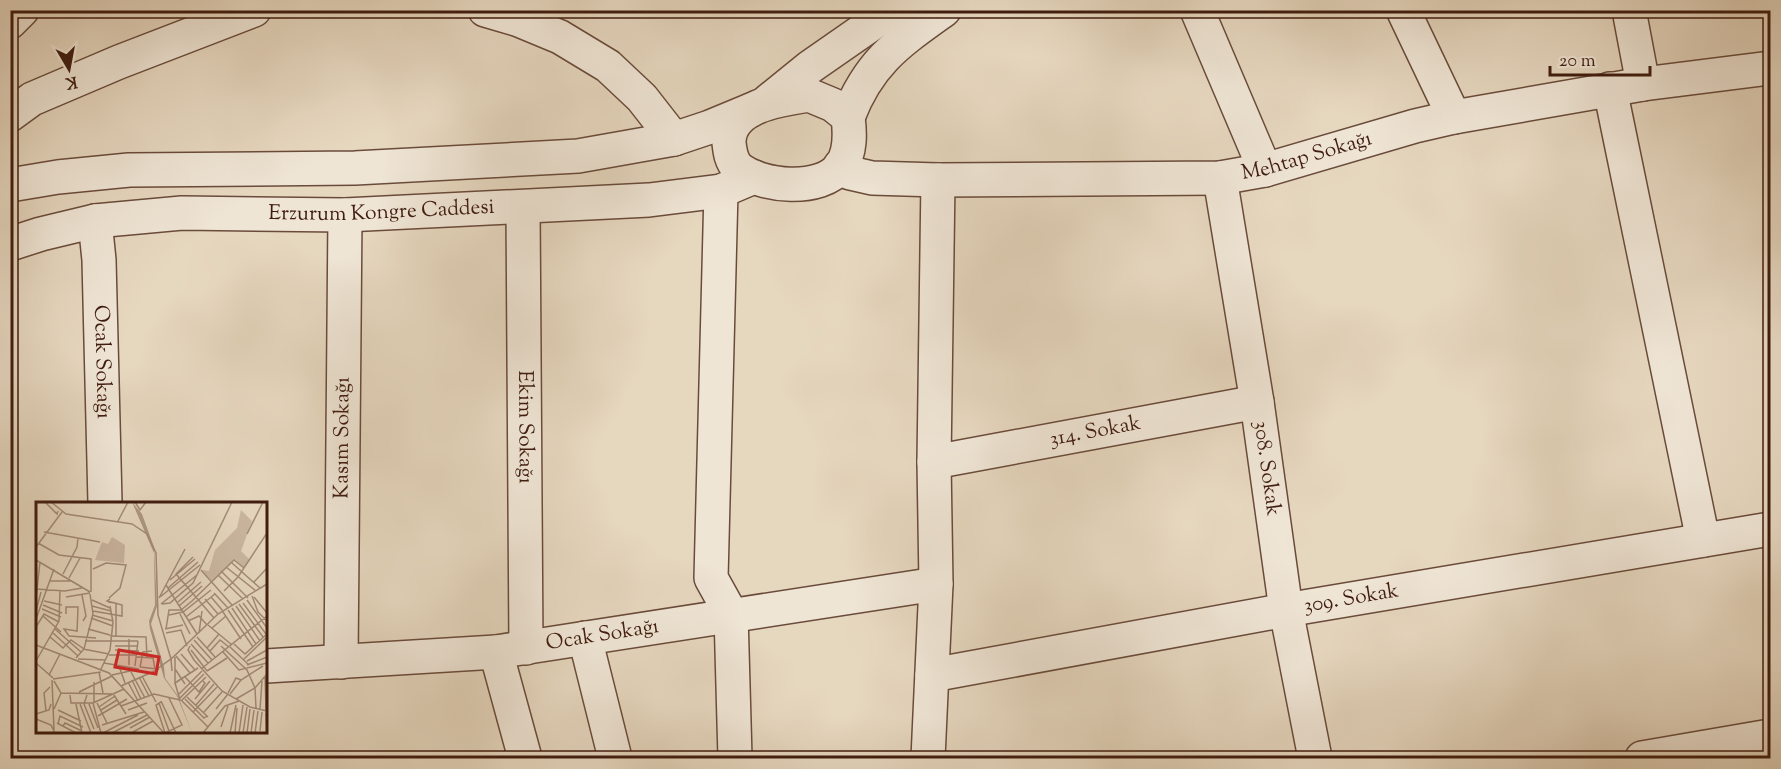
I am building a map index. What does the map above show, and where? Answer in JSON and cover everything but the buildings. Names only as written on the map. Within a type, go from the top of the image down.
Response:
[{"type":"street","points":[[10,22],[22,10]]},
{"type":"street","points":[[10,115],[42,94],[255,10]]},
{"type":"street","points":[[485,10],[526,15],[608,66],[642,98],[674,139]]},
{"type":"street","points":[[892,10],[736,121],[729,137],[730,154],[737,167],[754,177],[771,183],[810,183],[830,175],[840,166],[846,152],[850,133],[848,117],[856,96],[874,66],[891,50],[944,10]]},
{"type":"street","points":[[1197,10],[1265,170]]},
{"type":"street","points":[[1403,10],[1454,117]]},
{"type":"street","points":[[1629,10],[1643,84]]},
{"type":"street","name":"Mehtap Sokağı","points":[[840,166],[850,173],[872,178],[938,180],[1220,177],[1265,170],[1415,126],[1454,117],[1610,89],[1770,68]]},
{"type":"street","points":[[1610,89],[1703,540]]},
{"type":"street","points":[[756,108],[785,98],[809,95],[833,105],[848,117]]},
{"type":"street","name":"Erzurum Kongre Caddesi","points":[[10,185],[58,177],[129,170],[355,168],[578,156],[674,139],[711,127],[756,108]]},
{"type":"street","name":"Erzurum Kongre Caddesi","points":[[10,244],[95,221],[183,213],[345,215],[523,208],[649,200],[721,190],[754,177]]},
{"type":"street","name":"308. Sokak","points":[[1220,177],[1257,402],[1286,610],[1316,759]]},
{"type":"street","points":[[928,759],[936,584],[934,462],[938,180]]},
{"type":"street","points":[[721,190],[711,578],[731,614],[735,759]]},
{"type":"street","name":"Ekim Sokağı","points":[[523,208],[511,650],[525,759]]},
{"type":"street","name":"Kasım Sokağı","points":[[341,662],[345,215]]},
{"type":"street","name":"Ocak Sokağı","points":[[95,221],[99,260],[105,502]]},
{"type":"street","name":"314. Sokak","points":[[934,462],[1257,402]]},
{"type":"street","name":"309. Sokak","points":[[932,675],[1286,610],[1770,529]]},
{"type":"street","name":"Ocak Sokağı","points":[[267,666],[511,650],[731,614],[936,584]]},
{"type":"street","points":[[585,638],[615,759]]},
{"type":"street","points":[[1642,759],[1770,736]]}]
